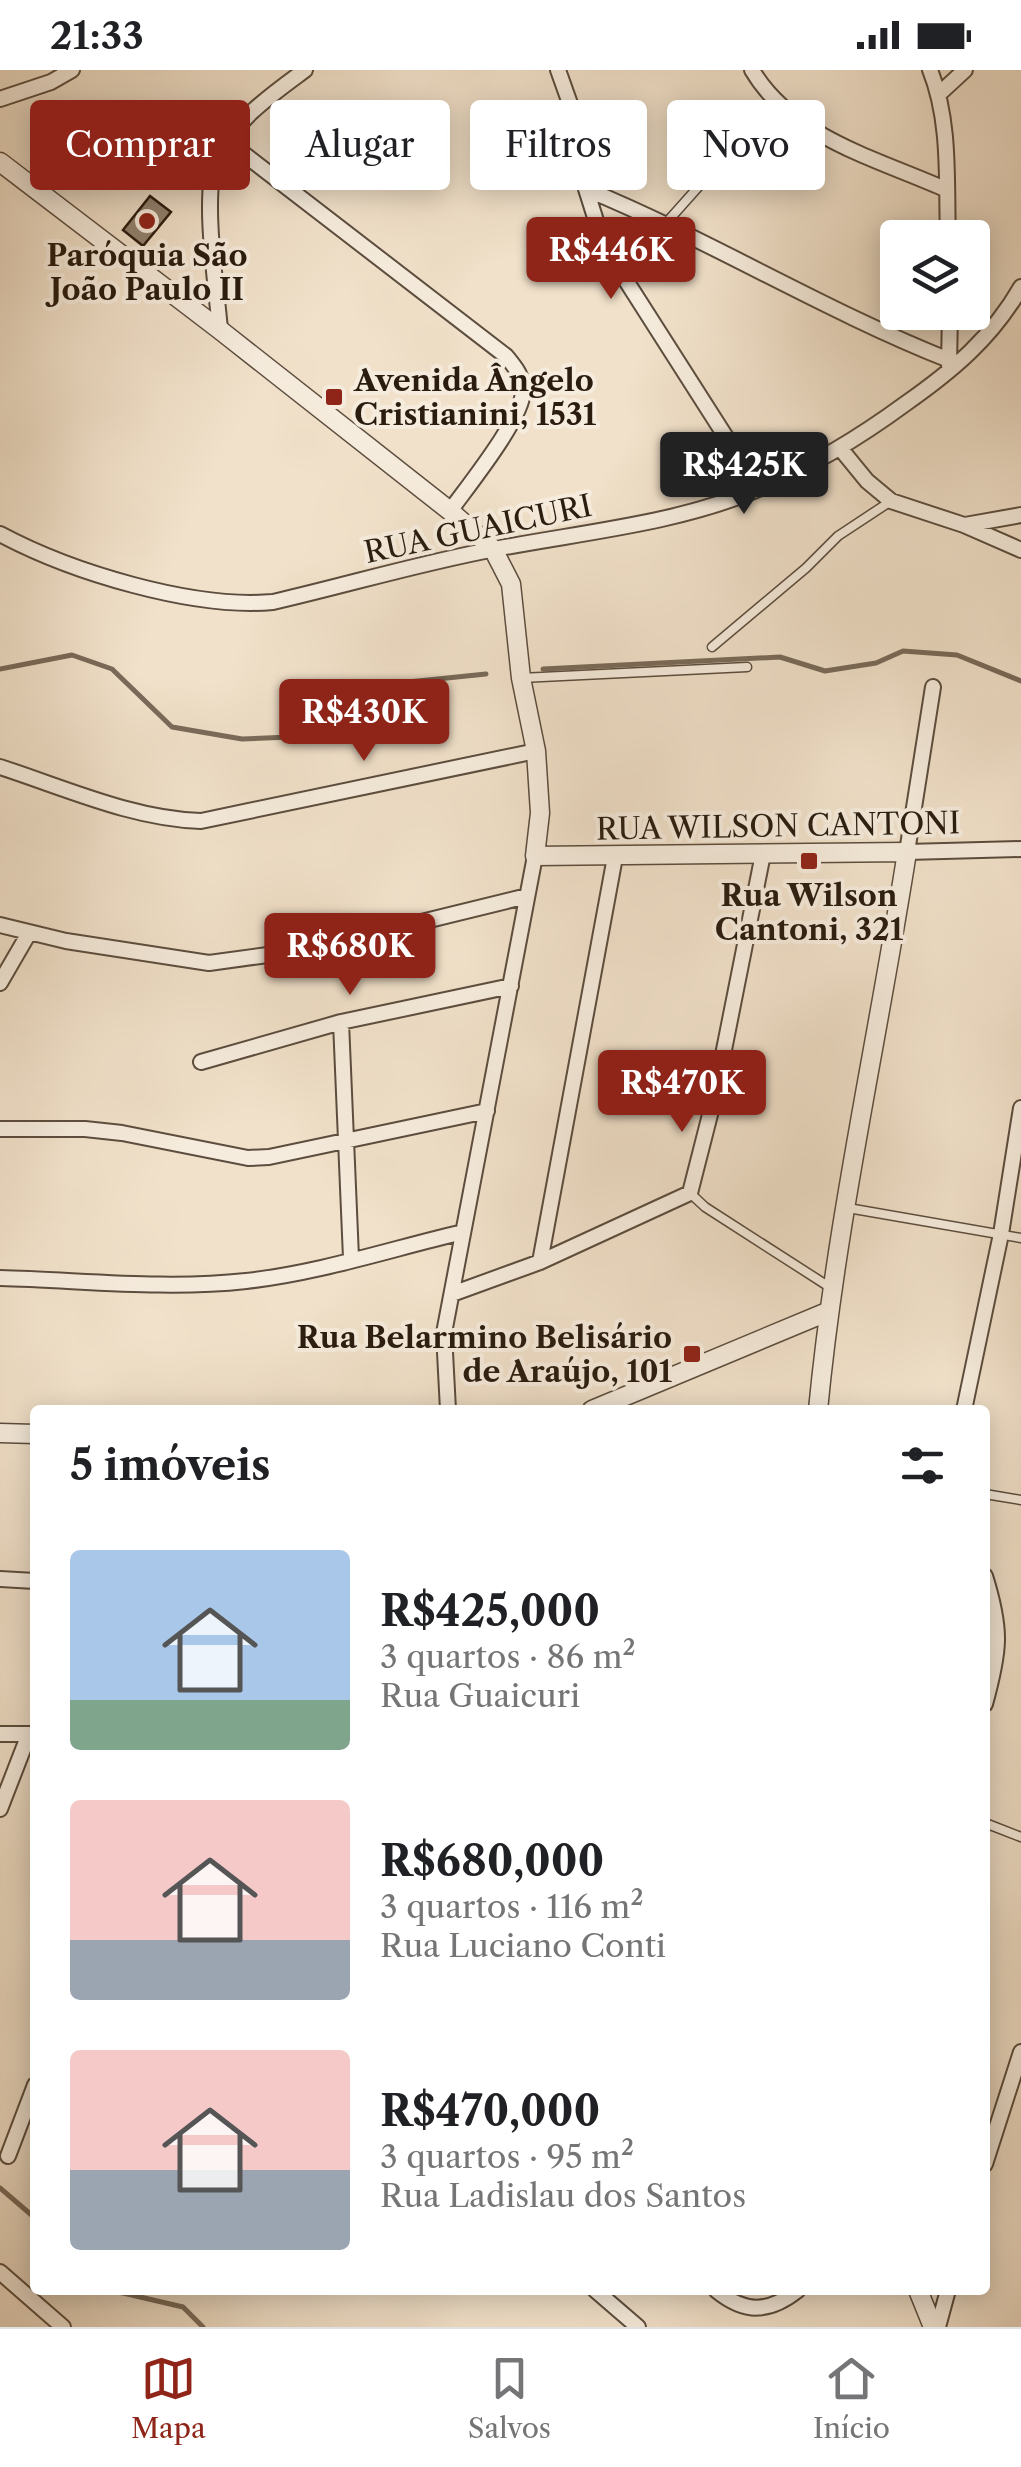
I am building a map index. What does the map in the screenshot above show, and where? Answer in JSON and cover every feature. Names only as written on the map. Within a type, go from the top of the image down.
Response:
[{"type":"street","points":[[0,99],[51,82],[72,70]]},
{"type":"street","points":[[250,115],[305,70]]},
{"type":"street","points":[[558,70],[569,100]]},
{"type":"street","points":[[752,70],[773,100]]},
{"type":"street","points":[[930,70],[939,94],[946,153],[948,220]]},
{"type":"street","points":[[939,94],[965,70]]},
{"type":"street","points":[[825,137],[947,190]]},
{"type":"street","points":[[250,159],[506,356],[518,370],[523,385],[519,409],[450,511]]},
{"type":"street","points":[[0,162],[450,511],[494,549],[510,584],[521,678],[536,751],[540,813],[452,1294],[444,1358],[448,1405]]},
{"type":"street","points":[[211,190],[220,330]]},
{"type":"street","points":[[586,190],[594,220],[614,266],[760,489]]},
{"type":"street","points":[[588,190],[667,222],[949,366],[950,330]]},
{"type":"street","name":"RUA GUAICURI","points":[[0,534],[89,570],[180,595],[246,604],[273,602],[494,549],[663,518],[760,489],[840,448],[996,326],[1021,287]]},
{"type":"street","points":[[840,448],[867,481],[890,500],[1021,550]]},
{"type":"street","points":[[964,526],[1021,515]]},
{"type":"street","points":[[818,1405],[827,1312],[933,688]]},
{"type":"street","points":[[0,767],[141,812],[173,820],[201,821],[536,751]]},
{"type":"street","name":"RUA WILSON CANTONI","points":[[535,856],[1021,848]]},
{"type":"street","points":[[452,1294],[540,1262],[690,1193],[763,854]]},
{"type":"street","points":[[540,1262],[615,856]]},
{"type":"street","points":[[0,925],[209,963],[310,949],[527,896]]},
{"type":"street","points":[[0,983],[30,932]]},
{"type":"street","points":[[201,1062],[341,1022],[511,986]]},
{"type":"street","points":[[341,1022],[351,1258]]},
{"type":"street","points":[[965,1405],[1021,1108]]},
{"type":"street","points":[[0,1130],[122,1132],[248,1158],[269,1157],[487,1111]]},
{"type":"street","points":[[0,1278],[214,1284],[288,1274],[463,1232]]},
{"type":"street","points":[[604,1405],[827,1312]]},
{"type":"street","points":[[0,1433],[30,1434]]},
{"type":"street","points":[[0,1580],[30,1581]]},
{"type":"street","points":[[990,1594],[999,1648],[990,1684]]},
{"type":"street","points":[[0,1734],[30,1734]]},
{"type":"street","points":[[0,1810],[30,1739]]},
{"type":"street","points":[[990,2148],[1021,2052]]},
{"type":"street","points":[[8,2156],[30,2098]]},
{"type":"street","points":[[0,2272],[63,2327]]},
{"type":"street","points":[[601,2295],[638,2327]]},
{"type":"street","points":[[722,2295],[754,2308],[770,2307],[790,2295]]},
{"type":"street","points":[[920,2295],[935,2327]]},
{"type":"street","points":[[935,2327],[946,2295]]},
{"type":"lane","points":[[667,222],[696,190]]},
{"type":"lane","points":[[712,647],[838,536],[890,500]]},
{"type":"lane","points":[[521,678],[747,668]]},
{"type":"lane","points":[[690,1193],[705,1207],[832,1288]]},
{"type":"lane","points":[[844,1207],[1021,1238]]},
{"type":"lane","points":[[990,1495],[1021,1500]]},
{"type":"lane","points":[[990,1825],[1021,1837]]},
{"type":"building","name":"Paróquia São João Paulo II","points":[[150,196],[171,212],[143,246],[123,230]]},
{"type":"waterway","points":[[543,669],[780,657],[825,671],[876,663],[903,651],[957,655],[1021,681]]},
{"type":"waterway","points":[[0,669],[72,655],[112,669],[172,727],[242,739],[290,737],[379,685],[486,674]]},
{"type":"waterway","points":[[0,2188],[30,2214]]},
{"type":"waterway","points":[[131,2295],[183,2307],[203,2327]]},
{"type":"place","name":"Paróquia São João Paulo II","points":[[147,221]]},
{"type":"place","name":"Avenida Ângelo Cristianini, 1531","points":[[334,397]]},
{"type":"place","name":"Rua Wilson Cantoni, 321","points":[[809,861]]},
{"type":"place","name":"Rua Belarmino Belisário de Araújo, 101","points":[[692,1354]]}]
